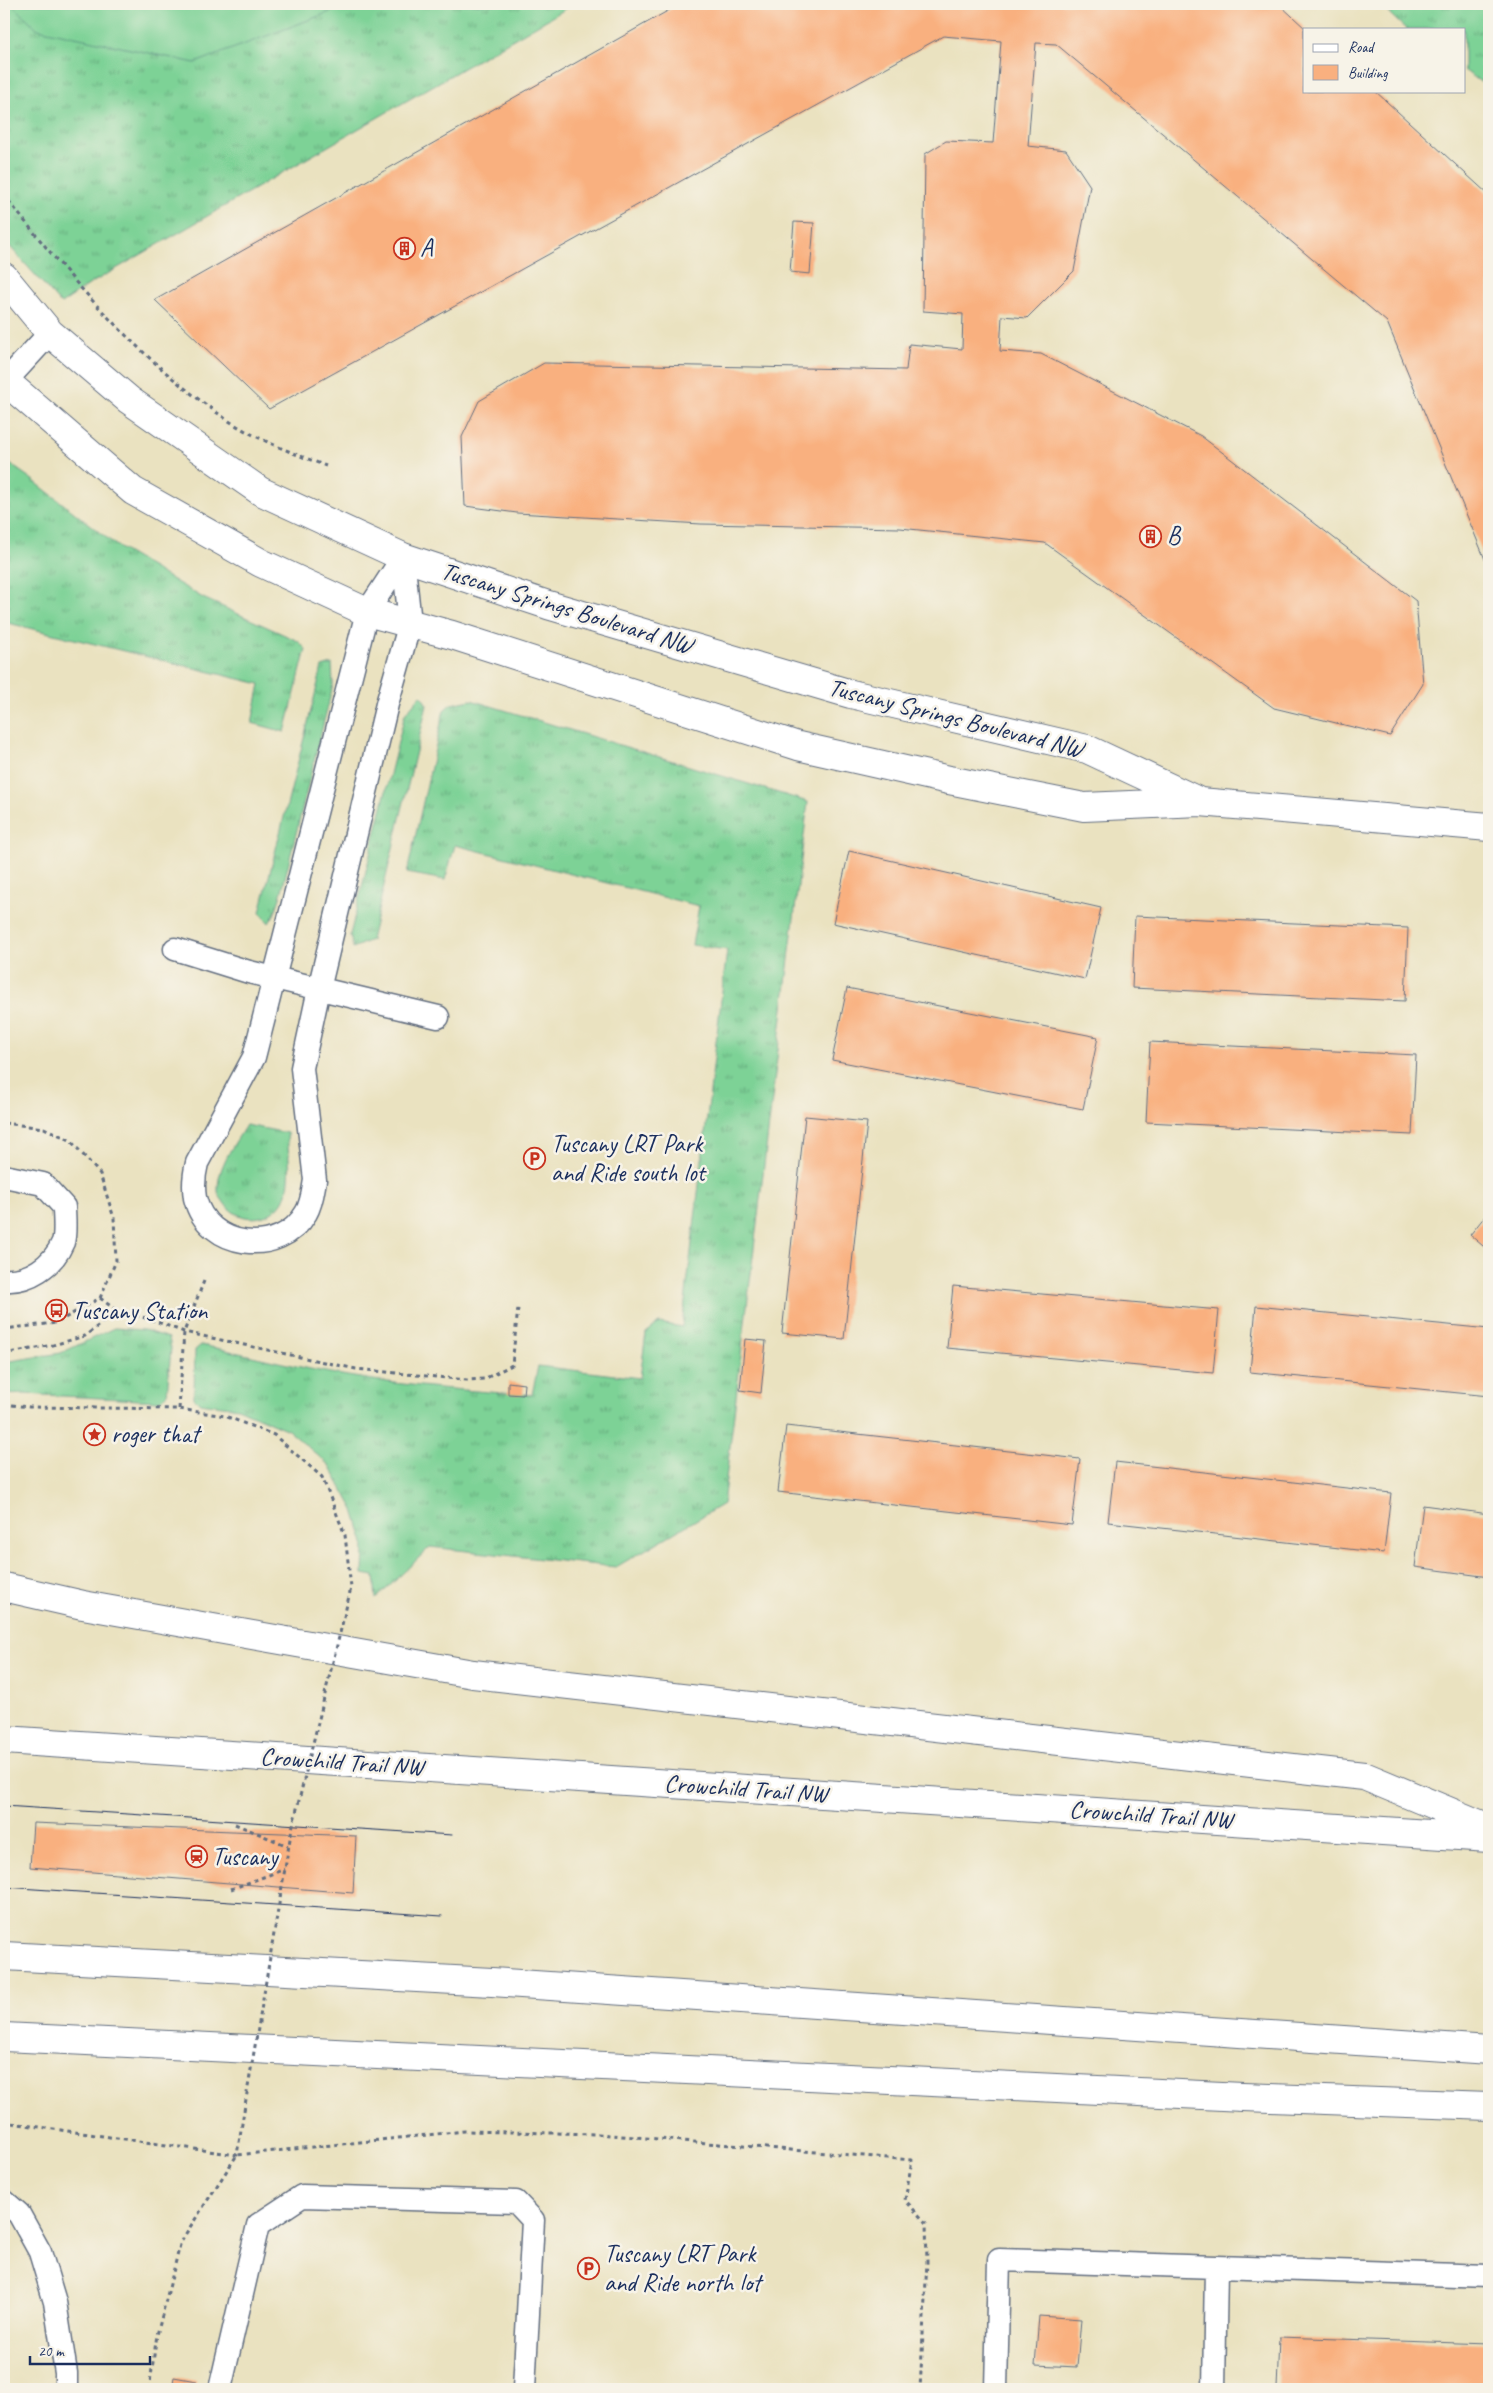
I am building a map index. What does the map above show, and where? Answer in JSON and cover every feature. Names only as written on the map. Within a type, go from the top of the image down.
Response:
[{"type":"main road","name":"Tuscany Springs Boulevard NW","points":[[4,277],[50,333],[129,400],[260,490],[403,557],[548,605],[851,694],[1087,748],[1200,802]]},
{"type":"main road","name":"Tuscany Springs Boulevard NW","points":[[4,382],[132,491],[261,563],[367,612],[410,623],[798,746],[920,774],[1084,807],[1200,802],[1489,827]]},
{"type":"main road","points":[[4,1588],[83,1605],[473,1674],[1364,1776],[1489,1828]]},
{"type":"main road","name":"Crowchild Trail NW","points":[[4,1740],[1489,1838]]},
{"type":"main road","points":[[4,1956],[502,1983],[1489,2050]]},
{"type":"main road","points":[[4,2037],[1243,2097],[1489,2106]]},
{"type":"lane","points":[[4,382],[50,333]]},
{"type":"lane","points":[[403,557],[410,623],[387,704],[302,1068],[315,1180],[312,1197],[306,1213],[295,1227],[281,1236],[264,1242],[247,1243],[230,1238],[215,1229],[203,1215],[196,1199],[194,1181],[197,1164],[254,1057],[367,612],[403,557]]},
{"type":"lane","points":[[175,949],[249,972],[438,1017]]},
{"type":"lane","points":[[4,1176],[43,1184],[64,1207],[63,1241],[48,1266],[17,1281],[4,1280]]},
{"type":"lane","points":[[220,2389],[258,2225],[302,2196],[516,2202],[533,2220],[524,2389]]},
{"type":"lane","points":[[4,2201],[19,2214],[40,2252],[55,2302],[66,2373],[66,2389]]},
{"type":"lane","points":[[996,2389],[999,2260],[1489,2276]]},
{"type":"lane","points":[[1214,2389],[1216,2268]]},
{"type":"path","points":[[4,196],[52,257],[109,319],[178,383],[230,422],[281,448],[326,466]]},
{"type":"path","points":[[179,1409],[184,1332],[204,1281]]},
{"type":"path","points":[[100,1298],[117,1311],[150,1319],[184,1332],[356,1369],[467,1380],[484,1379],[500,1373],[512,1365],[518,1308]]},
{"type":"path","points":[[4,1354],[53,1345],[85,1336],[117,1311]]},
{"type":"path","points":[[4,1404],[29,1407],[179,1409],[225,1416],[274,1435],[322,1477],[345,1535],[351,1588],[288,1846],[237,2155],[181,2241],[158,2335],[149,2389]]},
{"type":"path","points":[[236,1824],[288,1846]]},
{"type":"path","points":[[231,1889],[285,1869]]},
{"type":"path","points":[[4,2122],[237,2155],[465,2131],[598,2134],[912,2160],[905,2200],[926,2222],[927,2262],[920,2389]]},
{"type":"green space","points":[[4,4],[574,4],[90,284],[61,304],[4,240]]},
{"type":"green space","points":[[11,4],[351,4],[195,63],[38,29]]},
{"type":"green space","points":[[1379,4],[1489,4],[1489,88],[1466,71],[1466,28],[1405,28]]},
{"type":"green space","points":[[4,464],[10,464],[30,478],[121,549],[203,598],[298,641],[306,649],[285,732],[252,723],[260,684],[4,622]]},
{"type":"green space","points":[[332,664],[333,685],[280,898],[269,923],[260,912],[322,667]]},
{"type":"green space","points":[[421,695],[427,705],[371,940],[353,948],[350,935],[405,714]]},
{"type":"green space","points":[[471,700],[808,802],[723,1504],[616,1567],[430,1547],[376,1599],[374,1576],[363,1574],[364,1543],[354,1510],[329,1465],[288,1430],[238,1408],[200,1403],[194,1398],[195,1350],[201,1345],[315,1370],[398,1383],[532,1395],[538,1366],[640,1378],[646,1333],[659,1323],[682,1327],[727,950],[692,945],[699,906],[455,845],[445,880],[407,873],[444,710],[451,704]]},
{"type":"green space","points":[[246,1125],[287,1133],[289,1182],[285,1197],[280,1206],[273,1212],[255,1218],[237,1214],[229,1209],[218,1192],[218,1182],[223,1165]]},
{"type":"green space","points":[[114,1328],[144,1330],[169,1338],[171,1348],[167,1395],[159,1401],[4,1393],[4,1362],[61,1353]]},
{"type":"building","points":[[680,4],[1279,4],[1305,28],[1303,28],[1303,92],[1376,92],[1489,195],[1489,569],[1387,322],[1056,44],[1036,43],[1028,146],[1066,150],[1090,186],[1074,271],[1027,318],[1002,316],[1000,351],[1041,354],[1201,436],[1416,601],[1423,684],[1390,736],[1274,708],[1045,543],[900,528],[701,524],[517,513],[465,506],[462,437],[479,401],[544,363],[906,370],[909,344],[962,349],[963,314],[923,311],[925,154],[946,141],[993,143],[1001,41],[943,36],[269,409],[155,300]]},
{"type":"building","points":[[794,222],[814,223],[810,274],[790,272]]},
{"type":"building","points":[[849,851],[1101,908],[1085,979],[833,923]]},
{"type":"building","points":[[1135,916],[1408,928],[1405,1001],[1132,988]]},
{"type":"building","points":[[847,988],[1098,1037],[1083,1109],[832,1060]]},
{"type":"building","points":[[1150,1042],[1416,1055],[1412,1135],[1146,1122]]},
{"type":"building","points":[[805,1116],[867,1122],[844,1339],[782,1333]]},
{"type":"building","points":[[1489,1211],[1489,1251],[1470,1235]]},
{"type":"building","points":[[953,1286],[1219,1310],[1213,1373],[947,1348]]},
{"type":"building","points":[[1256,1306],[1489,1329],[1489,1396],[1250,1372]]},
{"type":"building","points":[[745,1339],[766,1341],[761,1393],[740,1390]]},
{"type":"building","points":[[508,1382],[524,1384],[523,1395],[508,1394]]},
{"type":"building","points":[[786,1426],[1080,1459],[1072,1525],[778,1492]]},
{"type":"building","points":[[1115,1462],[1391,1493],[1384,1553],[1108,1522]]},
{"type":"building","points":[[1423,1505],[1489,1514],[1489,1577],[1415,1567]]},
{"type":"building","name":"Tuscany","points":[[33,1823],[356,1836],[353,1893],[30,1867]]},
{"type":"building","points":[[1039,2316],[1081,2319],[1077,2367],[1035,2365]]},
{"type":"building","points":[[1279,2337],[1489,2344],[1489,2389],[1277,2389]]},
{"type":"building","points":[[174,2377],[196,2381],[195,2389],[172,2389]]},
{"type":"tram line","points":[[4,1806],[452,1835]]},
{"type":"tram line","points":[[4,1887],[442,1916]]},
{"type":"place","name":"A","points":[[404,248]]},
{"type":"place","name":"B","points":[[1151,536]]},
{"type":"place","name":"Tuscany LRT Park and Ride south lot","points":[[535,1158]]},
{"type":"place","name":"Tuscany Station","points":[[56,1311]]},
{"type":"place","name":"roger that","points":[[95,1434]]},
{"type":"place","name":"Tuscany","points":[[196,1857]]},
{"type":"place","name":"Tuscany LRT Park and Ride north lot","points":[[588,2268]]}]
